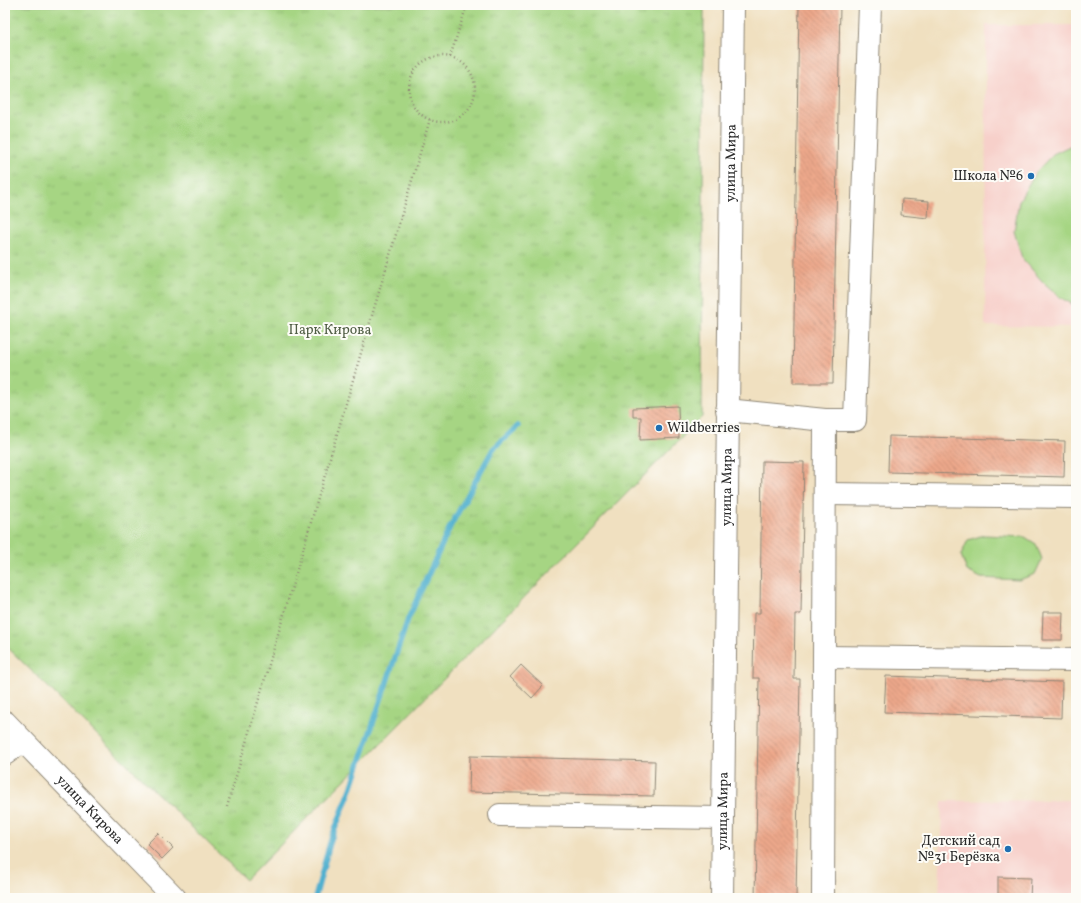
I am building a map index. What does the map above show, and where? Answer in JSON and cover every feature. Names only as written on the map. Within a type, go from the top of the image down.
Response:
[{"type":"street","name":"улица Мира","points":[[722,898],[727,410],[734,5]]},
{"type":"street","points":[[727,410],[826,420],[855,420],[870,5]]},
{"type":"street","points":[[823,898],[826,420]]},
{"type":"street","points":[[825,494],[1076,497]]},
{"type":"street","points":[[824,657],[1076,660]]},
{"type":"street","name":"улица Кирова","points":[[5,722],[168,895]]},
{"type":"street","points":[[5,754],[23,741]]},
{"type":"street","points":[[500,815],[723,818]]},
{"type":"path","points":[[450,57],[467,5]]},
{"type":"path","points":[[436,56],[450,57],[463,63],[469,70],[473,78],[473,97],[470,106],[464,113],[456,118],[438,122],[430,119],[421,114],[414,107],[410,99],[410,80],[417,68],[427,59],[436,56]]},
{"type":"path","points":[[227,808],[430,119]]},
{"type":"shaded area","name":"Школа №6","points":[[986,25],[1076,25],[1076,327],[985,326]]},
{"type":"shaded area","name":"Детский сад №31 Берёзка","points":[[1076,800],[1076,898],[939,898],[942,801]]},
{"type":"green space","name":"Парк Кирова","points":[[5,5],[704,5],[702,417],[246,880],[5,645]]},
{"type":"green space","points":[[1076,143],[1076,306],[1061,298],[1042,281],[1022,258],[1014,231],[1019,201],[1035,173],[1053,154]]},
{"type":"green space","points":[[984,535],[1025,537],[1036,544],[1042,559],[1035,574],[1019,580],[981,578],[967,571],[961,555],[968,540]]},
{"type":"building","points":[[799,5],[840,5],[833,383],[793,383]]},
{"type":"building","points":[[902,199],[929,201],[928,218],[901,215]]},
{"type":"building","name":"Wildberries","points":[[678,406],[679,438],[640,440],[641,417],[633,417],[633,408]]},
{"type":"building","points":[[889,436],[1065,441],[1064,477],[888,472]]},
{"type":"building","points":[[762,461],[804,462],[801,614],[795,614],[794,679],[800,679],[796,898],[755,898],[759,678],[753,678],[754,613],[760,613]]},
{"type":"building","points":[[1043,612],[1063,612],[1062,640],[1042,640]]},
{"type":"building","points":[[521,665],[543,686],[532,698],[510,677]]},
{"type":"building","points":[[886,676],[1062,682],[1061,718],[884,712]]},
{"type":"building","points":[[470,756],[655,761],[654,796],[469,792]]},
{"type":"building","points":[[158,833],[173,848],[162,859],[147,844]]},
{"type":"building","points":[[998,877],[1031,878],[1030,898],[998,898]]},
{"type":"waterway","points":[[315,898],[331,839],[351,789],[408,619],[450,527],[493,449],[518,426]]},
{"type":"place","name":"Школа №6","points":[[1031,176]]},
{"type":"place","name":"Wildberries","points":[[659,428]]},
{"type":"place","name":"Детский сад №31 Берёзка","points":[[1008,849]]}]
